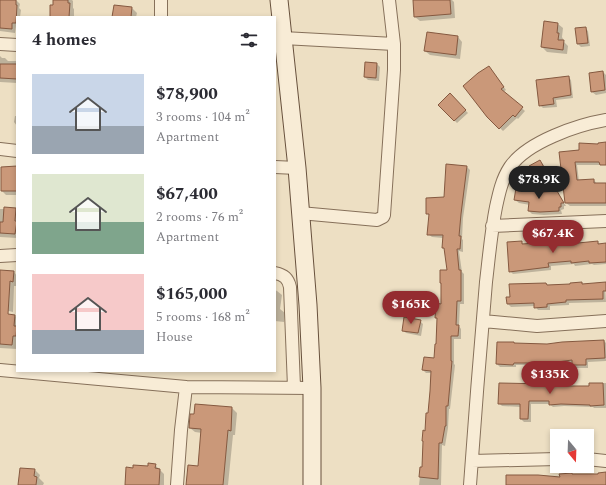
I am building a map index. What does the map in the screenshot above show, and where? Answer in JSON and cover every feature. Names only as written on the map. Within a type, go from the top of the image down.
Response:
[{"type":"street","points":[[161,0],[161,16]]},
{"type":"street","points":[[279,0],[297,168],[308,305],[312,388],[312,485]]},
{"type":"street","points":[[300,213],[373,220],[377,220],[384,215],[394,70],[394,44],[389,0]]},
{"type":"street","points":[[283,38],[394,44]]},
{"type":"street","points":[[0,44],[16,45]]},
{"type":"street","points":[[470,485],[492,226],[499,191],[510,167],[529,149],[542,141],[576,128],[606,120]]},
{"type":"street","points":[[0,149],[16,151]]},
{"type":"street","points":[[276,167],[297,168]]},
{"type":"street","points":[[492,226],[606,221]]},
{"type":"street","points":[[0,256],[16,255]]},
{"type":"street","points":[[276,273],[281,274],[287,278],[290,287],[294,387]]},
{"type":"street","points":[[483,321],[537,326],[606,322]]},
{"type":"street","points":[[0,370],[16,371]]},
{"type":"street","points":[[22,372],[186,387],[312,388]]},
{"type":"street","points":[[177,485],[186,387]]},
{"type":"street","points":[[472,462],[550,459]]},
{"type":"street","points":[[594,460],[606,461]]},
{"type":"building","points":[[0,0],[16,0],[16,23],[12,23],[12,29],[0,28]]},
{"type":"building","points":[[53,0],[68,0],[68,3],[70,3],[69,16],[50,16],[50,5],[53,5]]},
{"type":"building","points":[[413,0],[450,0],[451,14],[414,17]]},
{"type":"building","points":[[114,5],[132,7],[131,16],[112,16]]},
{"type":"building","points":[[544,21],[558,23],[558,40],[564,40],[563,50],[541,47]]},
{"type":"building","points":[[586,27],[588,43],[577,44],[575,28]]},
{"type":"building","points":[[427,32],[458,36],[456,55],[424,51]]},
{"type":"building","points":[[365,62],[377,63],[376,78],[364,77]]},
{"type":"building","points":[[0,64],[16,64],[16,79],[0,78]]},
{"type":"building","points":[[489,66],[504,87],[501,89],[523,107],[515,117],[513,115],[499,129],[487,117],[463,86]]},
{"type":"building","points":[[603,71],[605,90],[591,92],[589,73]]},
{"type":"building","points":[[569,76],[571,95],[553,98],[554,104],[539,106],[536,80]]},
{"type":"building","points":[[450,93],[466,110],[454,121],[438,105]]},
{"type":"building","points":[[606,142],[606,165],[600,165],[599,162],[575,162],[577,180],[594,179],[594,183],[606,183],[606,203],[565,203],[559,152],[579,150],[579,143],[598,144]]},
{"type":"building","points":[[540,160],[546,171],[535,177],[529,166]]},
{"type":"building","points":[[446,164],[467,166],[459,236],[461,236],[460,249],[457,249],[459,270],[461,270],[461,301],[457,301],[456,325],[459,325],[458,336],[451,336],[452,361],[448,406],[446,406],[446,426],[442,443],[439,443],[438,479],[419,477],[420,467],[422,467],[423,430],[425,431],[426,413],[428,413],[431,371],[422,370],[424,357],[434,358],[437,318],[435,318],[436,303],[441,304],[440,270],[447,270],[444,248],[442,248],[443,235],[427,235],[429,214],[426,214],[426,198],[444,197]]},
{"type":"building","points":[[16,166],[16,191],[1,191],[1,167]]},
{"type":"building","points":[[516,188],[536,189],[536,191],[544,192],[557,191],[564,203],[561,203],[559,211],[528,211],[529,202],[514,200]]},
{"type":"building","points":[[4,207],[16,208],[15,234],[0,233],[0,222],[3,222]]},
{"type":"building","points":[[522,241],[522,244],[564,241],[564,243],[598,241],[598,244],[606,243],[606,262],[589,263],[589,261],[571,263],[571,261],[548,263],[549,267],[509,272],[507,242]]},
{"type":"building","points":[[0,270],[14,271],[13,282],[10,281],[8,314],[15,315],[14,326],[16,326],[16,336],[13,336],[12,345],[0,344]]},
{"type":"building","points":[[582,282],[582,284],[606,282],[606,291],[603,291],[603,299],[566,300],[566,302],[547,304],[547,307],[534,308],[534,303],[507,304],[506,297],[510,297],[509,284],[546,283],[547,285]]},
{"type":"building","points":[[404,317],[421,320],[418,333],[402,331]]},
{"type":"building","points":[[604,340],[605,358],[586,359],[586,365],[572,365],[572,360],[550,363],[514,363],[513,365],[496,364],[497,342],[547,344]]},
{"type":"building","points":[[549,380],[560,380],[560,386],[589,386],[589,383],[603,383],[604,405],[549,405],[549,401],[529,401],[528,419],[520,419],[520,404],[498,404],[499,383],[549,384]]},
{"type":"building","points":[[195,404],[232,407],[231,431],[228,430],[223,485],[186,485],[188,465],[198,466],[201,429],[189,428],[190,414],[194,414]]},
{"type":"building","points":[[148,463],[156,464],[155,468],[160,469],[159,485],[125,485],[126,467],[133,468],[133,465],[148,466]]},
{"type":"building","points":[[20,468],[35,469],[34,476],[37,477],[36,485],[18,485]]},
{"type":"building","points":[[606,472],[606,485],[506,485],[506,475],[560,477],[559,474]]}]
